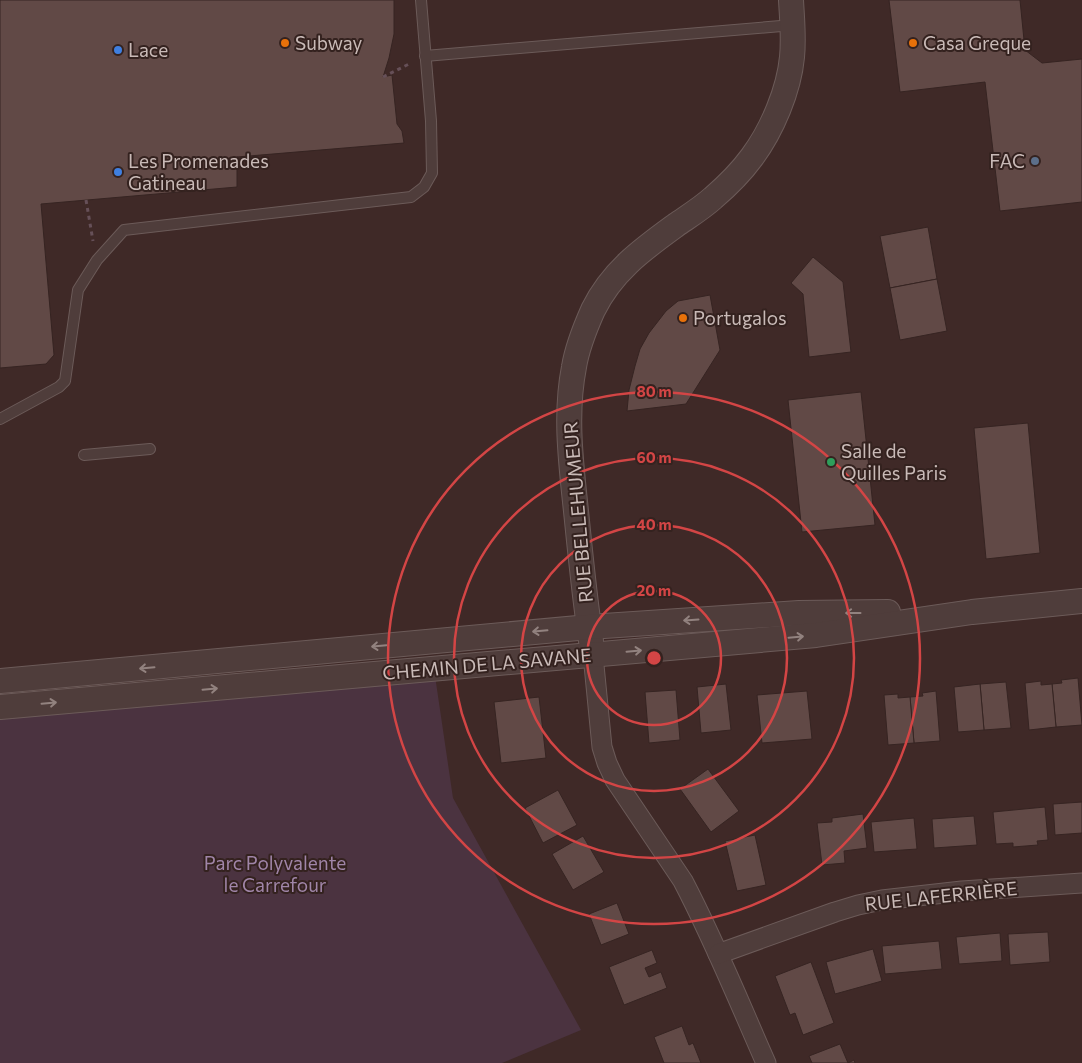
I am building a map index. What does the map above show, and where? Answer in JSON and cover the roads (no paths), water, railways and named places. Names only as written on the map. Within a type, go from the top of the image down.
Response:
[{"type":"street","name":"RUE BELLEHUMEUR","points":[[593,655],[570,452],[570,406],[573,374],[582,337],[594,308],[610,281],[635,256],[712,199],[752,158],[767,134],[788,82],[792,56],[791,0]]},
{"type":"street","name":"CHEMIN DE LA SAVANE","points":[[0,707],[816,635],[972,612],[1082,601]]},
{"type":"street","name":"CHEMIN DE LA SAVANE","points":[[0,681],[589,627],[799,613],[972,612]]},
{"type":"street","points":[[593,655],[600,729],[607,763],[615,780],[682,881],[718,954],[766,1063]]},
{"type":"street","name":"RUE LAFERRIÈRE","points":[[718,954],[835,912],[882,900],[962,891],[1082,882]]},
{"type":"lane","points":[[0,419],[59,387],[65,381],[78,290],[96,260],[124,230],[411,197],[424,187],[432,172],[431,121],[421,0]]},
{"type":"lane","points":[[425,56],[792,25]]},
{"type":"lane","points":[[84,455],[150,449]]},
{"type":"place","name":"Subway","points":[[285,43]]},
{"type":"place","name":"Casa Greque","points":[[913,43]]},
{"type":"place","name":"Lace","points":[[118,50]]},
{"type":"place","name":"FAC","points":[[1035,161]]},
{"type":"place","name":"Les Promenades Gatineau","points":[[118,172]]},
{"type":"place","name":"Portugalos","points":[[683,318]]},
{"type":"place","name":"Salle de Quilles Paris","points":[[831,462]]},
{"type":"park label","name":"Parc Polyvalente le Carrefour","points":[[275,874]]}]
